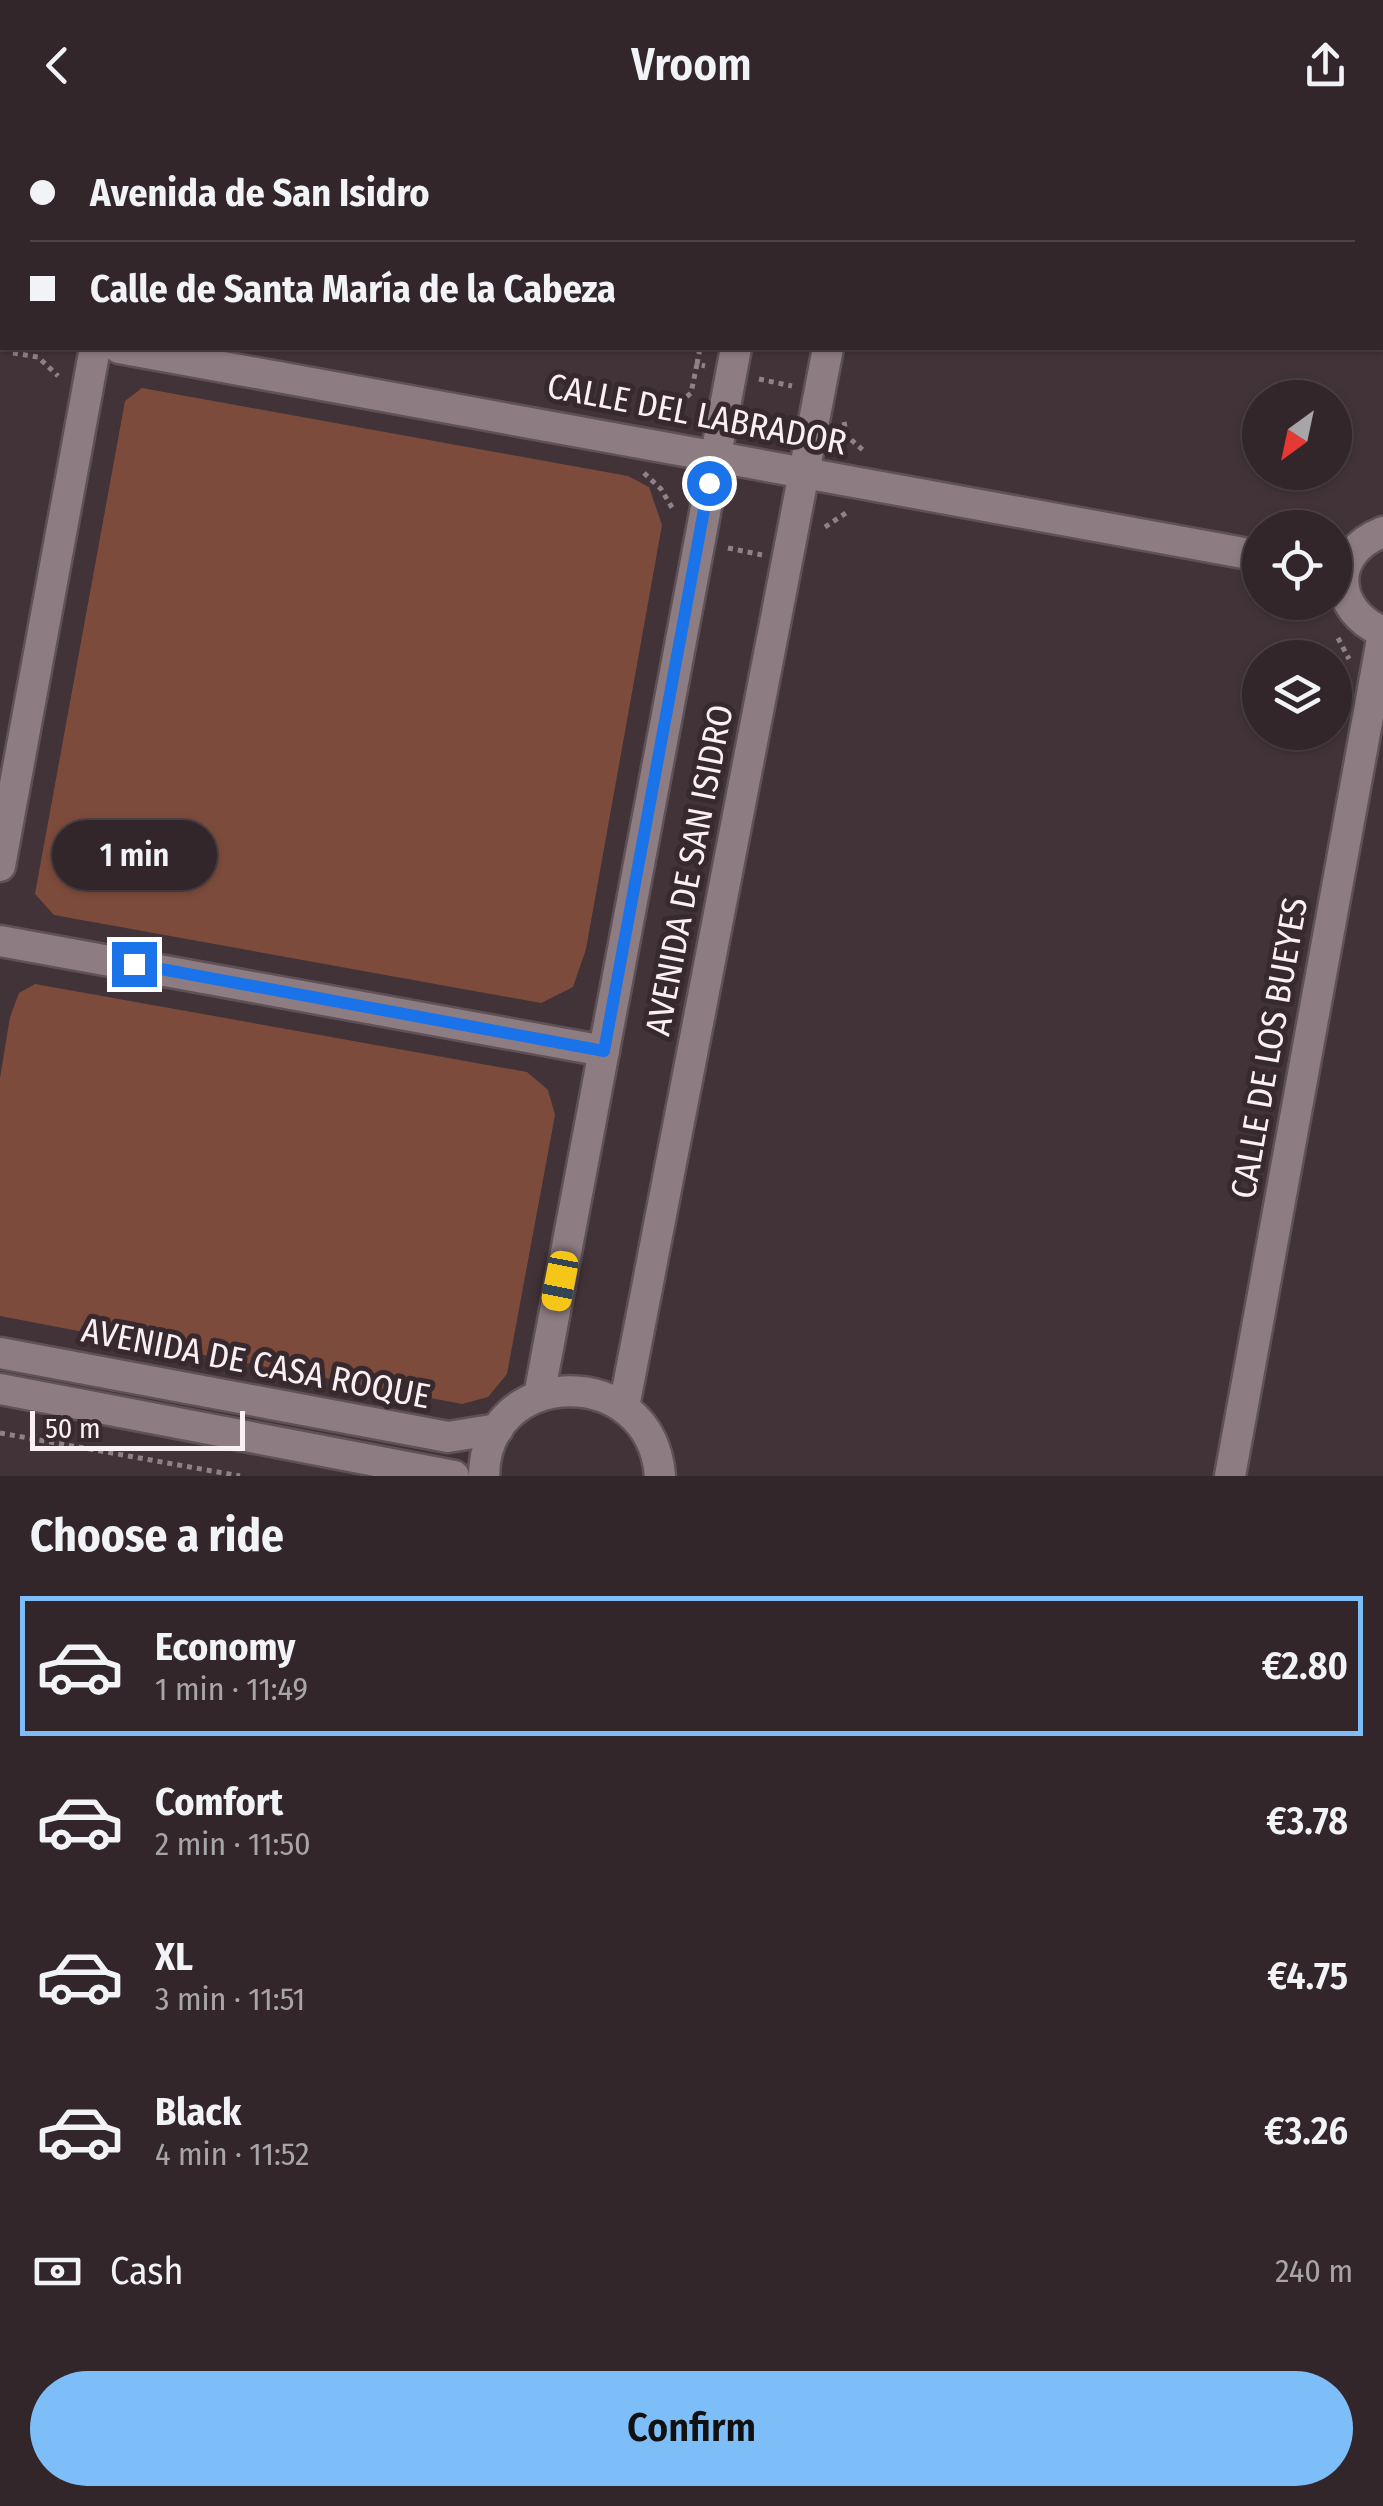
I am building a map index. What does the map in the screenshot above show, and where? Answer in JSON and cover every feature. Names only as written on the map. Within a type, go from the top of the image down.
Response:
[{"type":"street","points":[[0,866],[96,350]]},
{"type":"street","name":"CALLE DEL LABRADOR","points":[[131,350],[1242,553]]},
{"type":"street","name":"AVENIDA DE SAN ISIDRO","points":[[624,1407],[828,350]]},
{"type":"street","name":"AVENIDA DE SAN ISIDRO","points":[[539,1396],[733,360]]},
{"type":"street","points":[[1352,553],[1367,538],[1383,532]]},
{"type":"street","points":[[1352,611],[1365,624],[1383,633]]},
{"type":"street","name":"CALLE DE LOS BUEYES","points":[[1230,1476],[1383,633]]},
{"type":"street","points":[[0,941],[604,1051]]},
{"type":"street","name":"AVENIDA DE CASA ROQUE","points":[[0,1353],[448,1437],[498,1429]]},
{"type":"street","name":"AVENIDA DE CASA ROQUE","points":[[0,1388],[454,1476]]},
{"type":"street","points":[[484,1476],[487,1454],[498,1429],[516,1409],[539,1396],[568,1390],[598,1393],[624,1407],[643,1425],[664,1475]]},
{"type":"path","points":[[0,350],[38,356],[57,373],[61,383]]},
{"type":"path","points":[[654,417],[668,416],[691,393],[700,350]]},
{"type":"path","points":[[697,364],[733,360],[839,398],[848,436],[867,454]]},
{"type":"path","points":[[636,466],[662,490],[675,511],[670,537],[788,560]]},
{"type":"path","points":[[819,536],[825,527],[850,510]]},
{"type":"path","points":[[1336,634],[1350,661],[1347,685],[1372,692]]},
{"type":"path","points":[[0,1433],[240,1476]]},
{"type":"shaded area","points":[[142,388],[628,476],[649,487],[662,525],[586,949],[573,987],[541,1003],[54,915],[35,894],[125,401]]},
{"type":"shaded area","points":[[35,984],[527,1072],[548,1090],[555,1115],[507,1374],[488,1397],[462,1404],[0,1316],[0,1078],[10,1017],[19,993]]},
{"type":"route","points":[[134,964],[604,1051],[709,483]]}]
